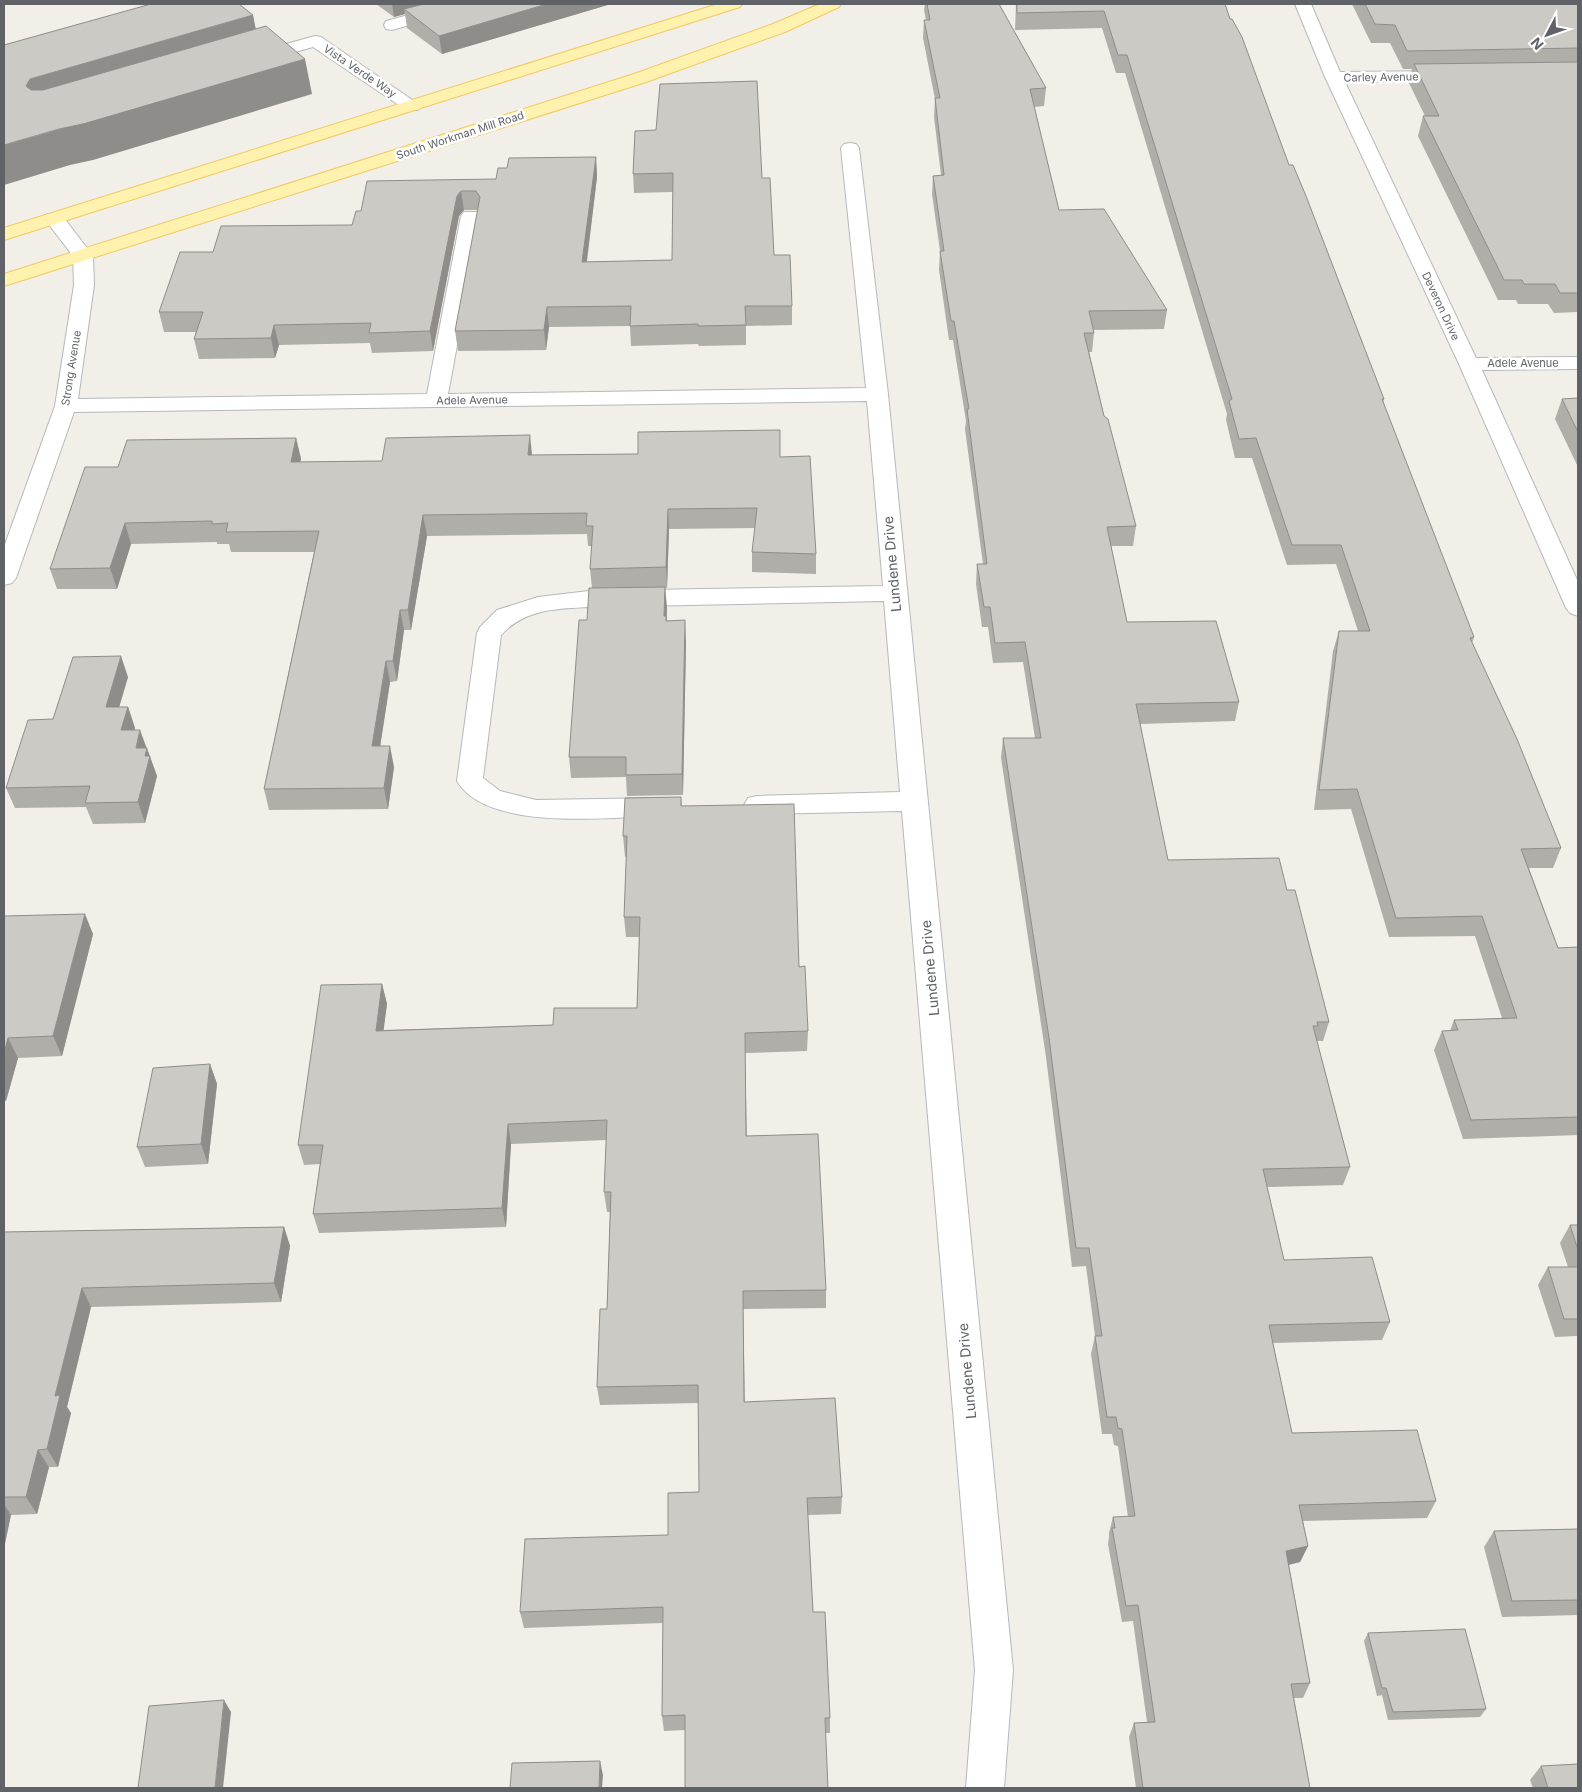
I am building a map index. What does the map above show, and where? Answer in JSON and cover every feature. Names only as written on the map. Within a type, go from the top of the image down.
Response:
[{"type":"main road","points":[[4,234],[734,4]]},
{"type":"main road","name":"South Workman Mill Road","points":[[4,280],[640,78],[779,28],[833,4]]},
{"type":"street","points":[[392,25],[467,4]]},
{"type":"street","name":"Deveron Drive","points":[[1303,4],[1334,77],[1469,364],[1578,608]]},
{"type":"street","name":"Vista Verde Way","points":[[238,63],[315,40],[412,106]]},
{"type":"street","name":"Carley Avenue","points":[[1334,77],[1461,76]]},
{"type":"street","name":"Lundene Drive","points":[[850,148],[877,394],[994,1670],[985,1788]]},
{"type":"street","points":[[436,401],[471,216]]},
{"type":"street","points":[[54,218],[83,256]]},
{"type":"street","name":"Strong Avenue","points":[[4,578],[66,406],[84,285],[83,256]]},
{"type":"street","name":"Adele Avenue","points":[[1469,364],[1578,363]]},
{"type":"street","name":"Adele Avenue","points":[[66,406],[877,394]]},
{"type":"street","points":[[685,806],[536,810],[492,798],[470,780],[489,633],[506,616],[546,602],[590,599],[895,593]]},
{"type":"street","points":[[735,805],[915,801]]},
{"type":"building","points":[[151,4],[239,4],[253,15],[30,79],[26,86],[31,90],[43,90],[266,26],[305,59],[83,124],[4,145],[4,45]]},
{"type":"building","points":[[424,4],[547,4],[439,36],[404,9]]},
{"type":"building","points":[[927,4],[999,4],[1046,88],[1030,89],[1059,210],[1104,209],[1167,310],[1089,311],[1094,333],[1084,333],[1104,416],[1108,419],[1136,526],[1107,527],[1127,622],[1216,621],[1239,702],[1136,704],[1168,860],[1279,858],[1287,890],[1295,890],[1329,1022],[1317,1022],[1318,1026],[1313,1026],[1350,1167],[1263,1169],[1284,1260],[1372,1257],[1390,1322],[1269,1325],[1292,1433],[1417,1430],[1436,1501],[1299,1505],[1308,1546],[1286,1551],[1310,1683],[1291,1684],[1310,1788],[1143,1788],[1134,1723],[1155,1722],[1138,1605],[1126,1606],[1112,1528],[1115,1528],[1113,1517],[1135,1516],[1122,1429],[1118,1428],[1116,1417],[1107,1417],[1095,1336],[1102,1336],[1089,1248],[1076,1248],[1049,1038],[1003,738],[1041,738],[1025,642],[995,643],[990,607],[984,607],[977,564],[987,564],[967,409],[969,409],[954,321],[951,321],[940,251],[944,251],[933,176],[944,175],[935,98],[940,98],[924,20],[930,20]]},
{"type":"building","points":[[1017,4],[1225,4],[1230,19],[1232,19],[1242,37],[1289,165],[1293,165],[1306,196],[1384,399],[1382,399],[1474,637],[1470,638],[1517,739],[1561,848],[1521,849],[1558,948],[1578,947],[1578,1117],[1471,1120],[1442,1031],[1458,1030],[1454,1020],[1517,1018],[1482,916],[1396,918],[1357,789],[1319,790],[1339,631],[1370,631],[1341,545],[1292,545],[1256,438],[1239,439],[1229,401],[1232,399],[1127,55],[1118,55],[1104,11],[1017,13]]},
{"type":"building","points":[[1365,4],[1578,4],[1578,48],[1407,51],[1395,25],[1375,24]]},
{"type":"building","points":[[1578,62],[1578,293],[1560,293],[1555,284],[1524,284],[1522,280],[1504,280],[1423,116],[1439,116],[1414,64]]},
{"type":"building","points":[[757,81],[762,178],[770,178],[774,255],[790,255],[792,306],[745,306],[746,325],[630,326],[631,306],[547,307],[544,330],[455,331],[480,197],[476,191],[461,191],[457,196],[430,331],[369,333],[371,323],[274,325],[271,338],[194,339],[203,312],[159,312],[180,252],[213,252],[221,226],[352,225],[356,211],[361,211],[367,181],[496,179],[498,168],[507,168],[509,158],[596,157],[582,262],[672,260],[673,173],[633,174],[635,131],[656,130],[660,84]]},
{"type":"building","points":[[1578,398],[1578,432],[1562,399]]},
{"type":"building","points":[[780,430],[780,457],[810,456],[816,554],[752,552],[757,508],[668,509],[666,567],[590,569],[593,526],[586,526],[587,513],[423,515],[408,610],[400,610],[393,661],[386,661],[372,746],[390,746],[384,788],[264,789],[319,531],[226,532],[228,523],[212,524],[212,521],[125,523],[110,568],[50,569],[85,467],[118,467],[127,440],[296,438],[291,462],[382,461],[386,438],[530,435],[528,455],[638,454],[638,432]]},
{"type":"building","points":[[665,587],[664,616],[666,616],[666,621],[685,620],[682,774],[626,775],[626,757],[569,757],[579,620],[587,620],[589,588]]},
{"type":"building","points":[[121,656],[106,707],[128,707],[121,730],[140,730],[136,748],[147,748],[145,756],[150,756],[138,802],[85,803],[90,786],[6,788],[28,720],[53,719],[73,657]]},
{"type":"building","points":[[681,797],[681,806],[794,804],[799,967],[805,966],[808,1031],[745,1033],[746,1136],[818,1134],[826,1290],[743,1291],[744,1402],[835,1398],[842,1497],[807,1498],[813,1612],[825,1612],[830,1718],[825,1718],[828,1788],[685,1788],[685,1715],[662,1716],[663,1607],[520,1612],[525,1539],[668,1535],[668,1493],[699,1492],[698,1385],[597,1387],[600,1309],[607,1309],[611,1192],[604,1192],[607,1120],[508,1124],[502,1208],[313,1214],[323,1145],[298,1145],[321,985],[382,984],[376,1031],[553,1025],[554,1008],[637,1008],[640,917],[624,917],[627,836],[623,836],[625,798]]},
{"type":"building","points":[[85,914],[53,1036],[8,1038],[4,1053],[4,916]]},
{"type":"building","points":[[210,1064],[201,1144],[137,1147],[153,1068]]},
{"type":"building","points":[[1570,1225],[1578,1225],[1578,1250]]},
{"type":"building","points":[[284,1227],[274,1283],[82,1288],[55,1396],[60,1395],[47,1449],[38,1450],[26,1497],[4,1497],[4,1232]]},
{"type":"building","points":[[1548,1267],[1578,1267],[1578,1319],[1564,1319]]},
{"type":"building","points":[[1578,1529],[1578,1600],[1512,1601],[1494,1531]]},
{"type":"building","points":[[1465,1629],[1486,1709],[1393,1712],[1386,1688],[1382,1688],[1368,1633]]},
{"type":"building","points":[[224,1700],[215,1788],[138,1788],[149,1706]]},
{"type":"building","points":[[600,1761],[599,1788],[510,1788],[512,1763]]},
{"type":"building","points":[[1578,1764],[1578,1788],[1548,1788],[1541,1766]]}]
